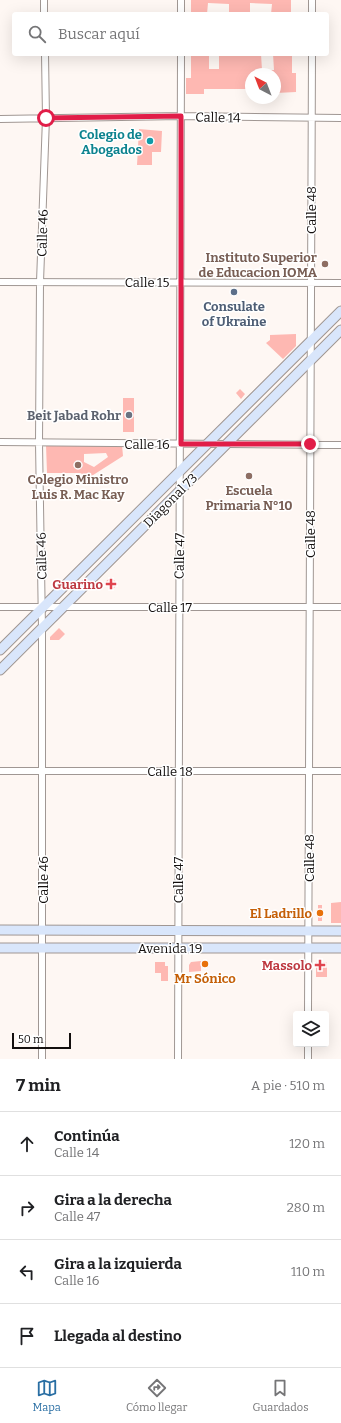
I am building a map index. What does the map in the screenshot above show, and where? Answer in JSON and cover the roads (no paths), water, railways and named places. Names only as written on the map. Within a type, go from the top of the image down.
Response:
[{"type":"main road","name":"Diagonal 73","points":[[0,650],[341,311]]},
{"type":"main road","name":"Diagonal 73","points":[[0,670],[341,330]]},
{"type":"main road","name":"Avenida 19","points":[[0,930],[341,931]]},
{"type":"main road","name":"Avenida 19","points":[[0,948],[341,948]]},
{"type":"street","points":[[44,0],[44,12]]},
{"type":"street","points":[[181,0],[181,12]]},
{"type":"street","points":[[312,0],[312,12]]},
{"type":"street","name":"Calle 46","points":[[42,1059],[43,771],[39,443],[40,282],[46,118],[45,56]]},
{"type":"street","name":"Calle 47","points":[[178,1059],[178,607],[181,490],[181,56]]},
{"type":"street","name":"Calle 48","points":[[308,1011],[310,607],[309,343],[311,282],[312,56]]},
{"type":"street","name":"Calle 14","points":[[0,119],[181,116],[341,118]]},
{"type":"street","name":"Calle 15","points":[[0,282],[341,283]]},
{"type":"street","name":"Calle 16","points":[[0,442],[341,444]]},
{"type":"street","name":"Calle 17","points":[[0,608],[341,607]]},
{"type":"street","name":"Calle 18","points":[[0,771],[341,771]]},
{"type":"street","points":[[308,1047],[308,1059]]},
{"type":"place","name":"Colegio de Abogados","points":[[150,141]]},
{"type":"place","name":"Instituto Superior de Educacion IOMA","points":[[325,264]]},
{"type":"place","name":"Consulate of Ukraine","points":[[234,292]]},
{"type":"place","name":"Beit Jabad Rohr","points":[[129,415]]},
{"type":"place","name":"Colegio Ministro Luis R. Mac Kay","points":[[78,465]]},
{"type":"place","name":"Escuela Primaria N°10","points":[[249,476]]},
{"type":"place","name":"Guarino","points":[[111,584]]},
{"type":"place","name":"El Ladrillo","points":[[320,913]]},
{"type":"place","name":"Mr Sónico","points":[[205,964]]},
{"type":"place","name":"Massolo","points":[[320,965]]}]
